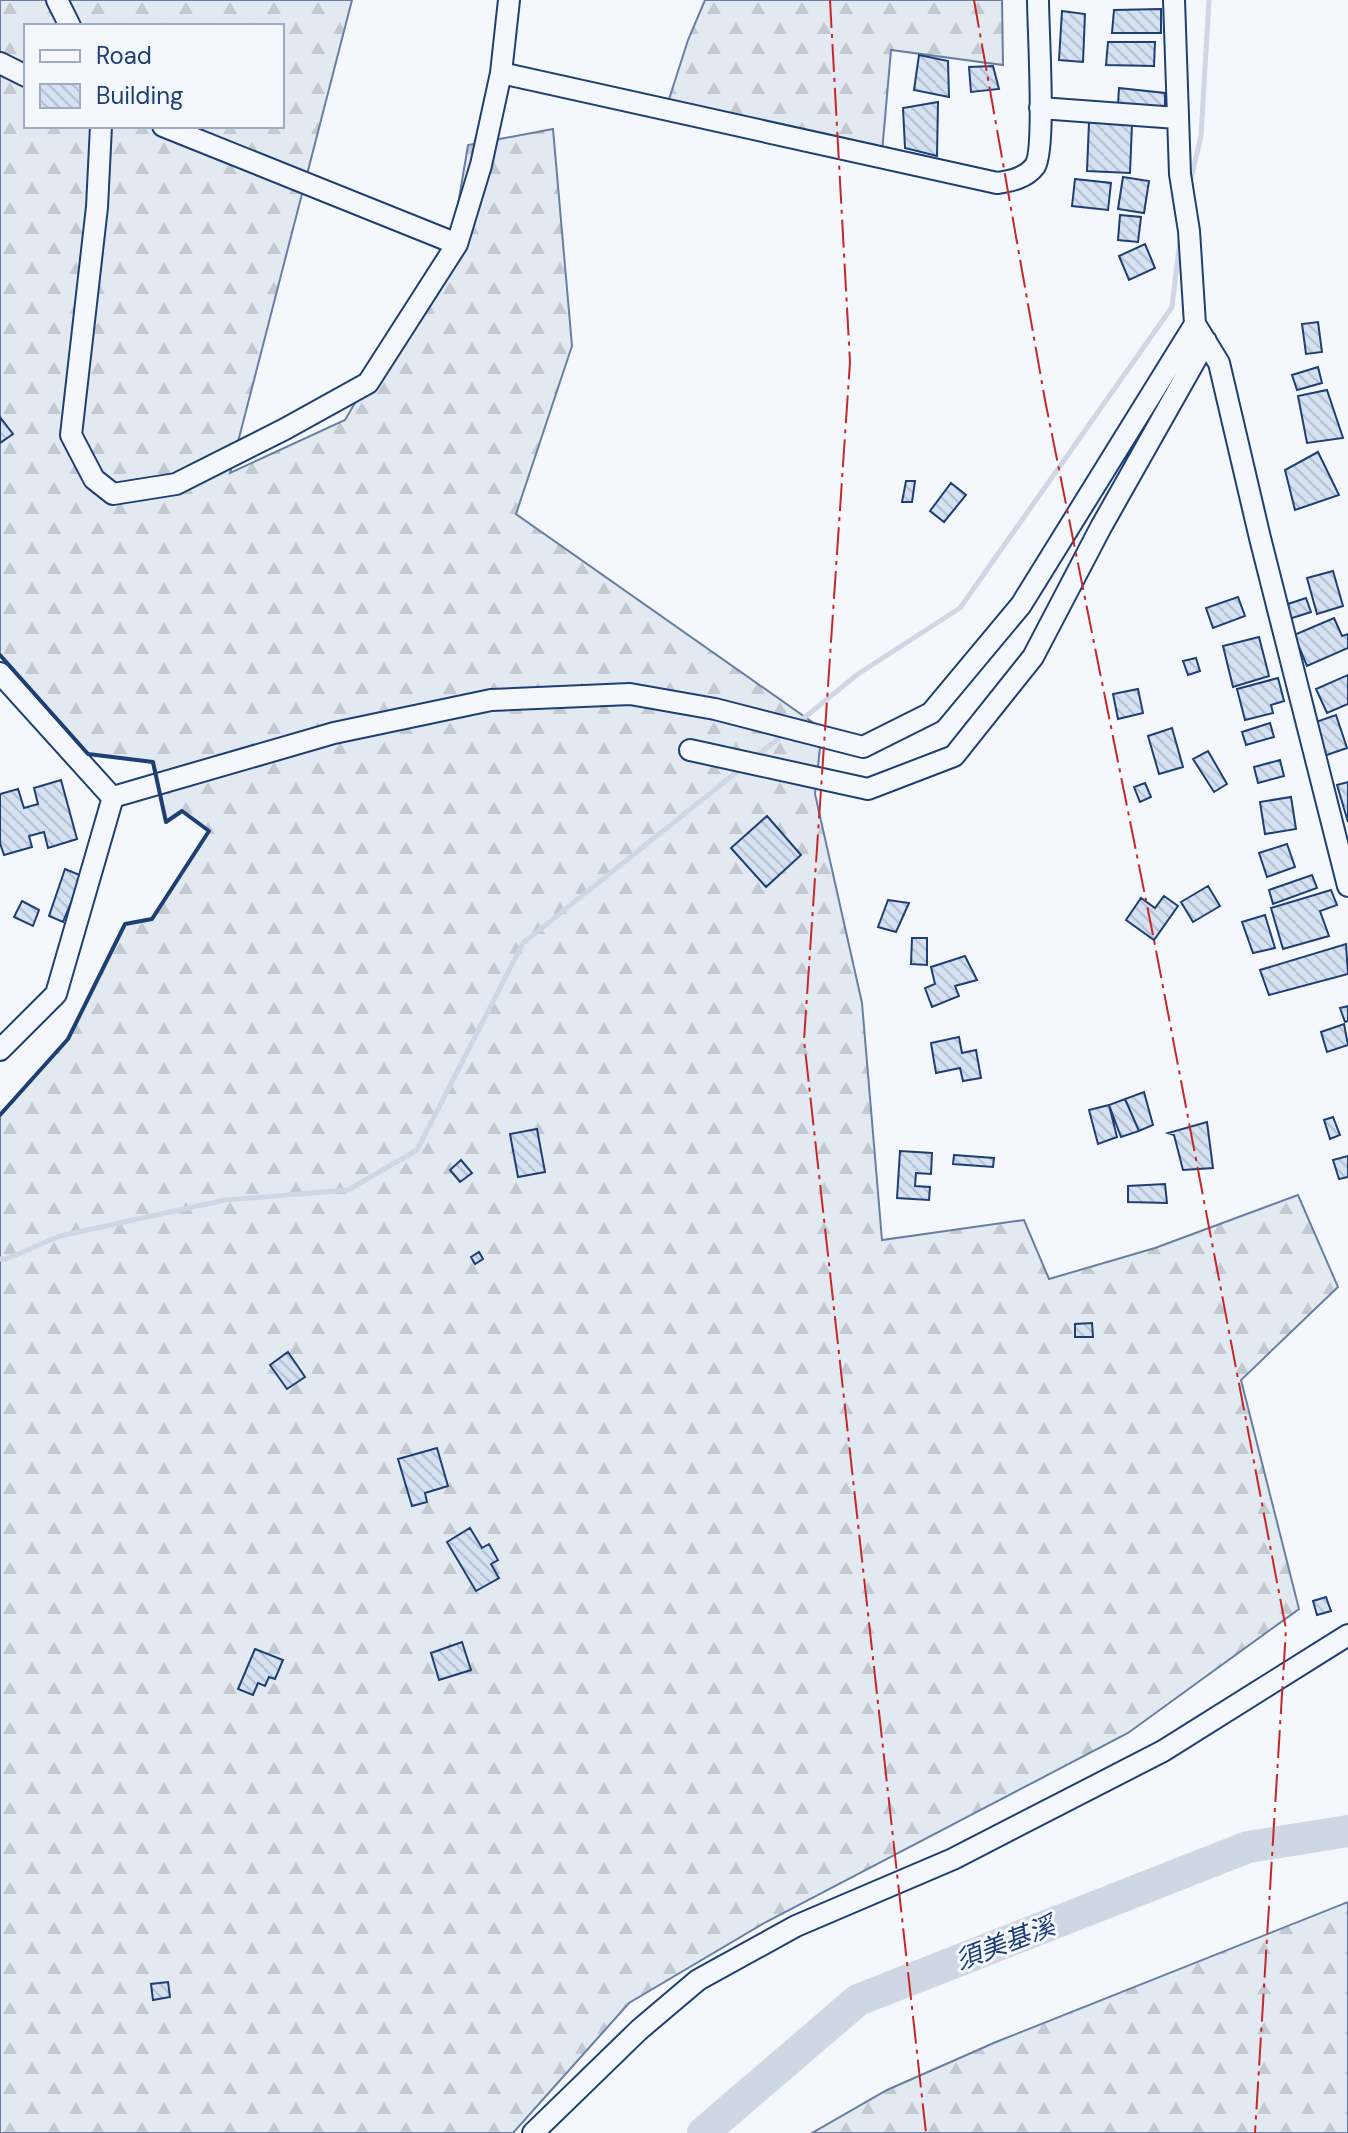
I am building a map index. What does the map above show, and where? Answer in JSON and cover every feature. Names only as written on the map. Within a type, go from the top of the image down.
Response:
[{"type":"street","points":[[57,0],[69,24]]},
{"type":"street","points":[[101,128],[97,207],[71,435],[94,479],[113,494],[176,484],[368,383],[457,244],[481,165],[501,73],[509,0]]},
{"type":"street","points":[[501,73],[997,183],[1017,180],[1035,165],[1042,141],[1038,0]]},
{"type":"street","points":[[1174,0],[1177,118],[1183,195],[1201,333],[1219,363],[1348,886]]},
{"type":"street","points":[[0,63],[24,75]]},
{"type":"street","points":[[1040,108],[1177,118]]},
{"type":"street","points":[[168,128],[457,244]]},
{"type":"street","points":[[690,750],[868,789],[954,756],[1033,657],[1201,333]]},
{"type":"street","points":[[112,797],[334,733],[491,700],[630,694],[715,709],[863,747],[931,713],[1021,605],[1201,333]]},
{"type":"street","points":[[0,673],[112,797]]},
{"type":"street","points":[[0,1050],[56,994],[112,797]]},
{"type":"street","points":[[533,2133],[639,2030],[698,1980],[796,1926],[953,1859],[1163,1751],[1348,1635]]},
{"type":"green space","points":[[0,0],[352,0],[230,473],[345,420],[453,235],[468,145],[553,129],[572,346],[516,514],[822,729],[815,794],[862,1003],[882,1240],[1024,1220],[1049,1279],[1155,1248],[1298,1195],[1338,1287],[1241,1380],[1299,1609],[1128,1733],[766,1922],[629,2003],[513,2133],[0,2133],[0,1115],[68,1039],[125,924],[152,919],[209,831],[182,811],[166,822],[152,762],[88,754],[0,655]]},
{"type":"green space","points":[[705,0],[1002,0],[1003,65],[891,50],[881,164],[663,118],[688,40]]},
{"type":"green space","points":[[1348,1902],[1348,2133],[812,2133],[887,2090],[996,2042]]},
{"type":"building","points":[[1161,9],[1161,33],[1112,33],[1114,10]]},
{"type":"building","points":[[1062,11],[1085,14],[1083,62],[1059,60]]},
{"type":"building","points":[[1108,42],[1155,42],[1154,66],[1106,65]]},
{"type":"building","points":[[919,55],[948,61],[949,97],[914,90]]},
{"type":"building","points":[[993,66],[999,89],[971,92],[969,67]]},
{"type":"building","points":[[1119,88],[1165,93],[1165,108],[1118,104]]},
{"type":"building","points":[[938,102],[937,156],[905,148],[903,108]]},
{"type":"building","points":[[1089,122],[1132,124],[1130,173],[1087,171]]},
{"type":"building","points":[[1123,177],[1149,181],[1144,213],[1118,209]]},
{"type":"building","points":[[1075,179],[1111,183],[1108,210],[1072,206]]},
{"type":"building","points":[[1120,215],[1141,217],[1138,242],[1118,240]]},
{"type":"building","points":[[1145,244],[1155,268],[1129,280],[1119,256]]},
{"type":"building","points":[[1318,322],[1322,352],[1306,354],[1302,324]]},
{"type":"building","points":[[1318,367],[1322,383],[1297,390],[1292,375]]},
{"type":"building","points":[[1327,390],[1343,438],[1307,443],[1298,396]]},
{"type":"building","points":[[0,417],[13,434],[0,443]]},
{"type":"building","points":[[1318,452],[1339,495],[1295,510],[1285,470]]},
{"type":"building","points":[[906,481],[915,481],[912,502],[902,502]]},
{"type":"building","points":[[951,483],[966,495],[944,522],[930,511]]},
{"type":"building","points":[[1333,571],[1343,606],[1317,614],[1307,578]]},
{"type":"building","points":[[1238,597],[1245,616],[1213,628],[1206,608]]},
{"type":"building","points":[[1306,598],[1311,612],[1289,619],[1285,605]]},
{"type":"building","points":[[1334,618],[1342,636],[1348,634],[1348,648],[1307,666],[1294,635]]},
{"type":"building","points":[[1259,637],[1269,676],[1233,687],[1223,646]]},
{"type":"building","points":[[1196,658],[1200,671],[1188,675],[1183,661]]},
{"type":"building","points":[[1348,675],[1348,704],[1327,713],[1316,689]]},
{"type":"building","points":[[1278,678],[1284,701],[1271,705],[1273,713],[1245,720],[1237,689]]},
{"type":"building","points":[[1138,689],[1143,713],[1118,719],[1113,694]]},
{"type":"building","points":[[1336,715],[1347,748],[1324,756],[1313,723]]},
{"type":"building","points":[[1270,723],[1274,737],[1246,745],[1242,732]]},
{"type":"building","points":[[1172,728],[1183,767],[1159,774],[1148,736]]},
{"type":"building","points":[[1208,751],[1227,784],[1214,792],[1193,759]]},
{"type":"building","points":[[1280,760],[1284,776],[1258,783],[1254,767]]},
{"type":"building","points":[[61,780],[77,839],[48,848],[44,832],[29,836],[32,847],[4,855],[0,843],[0,794],[18,789],[24,808],[38,804],[34,788]]},
{"type":"building","points":[[1348,782],[1348,822],[1337,785]]},
{"type":"building","points":[[1145,783],[1151,797],[1140,802],[1134,787]]},
{"type":"building","points":[[1291,797],[1296,829],[1265,834],[1260,802]]},
{"type":"building","points":[[767,816],[801,855],[766,887],[731,848]]},
{"type":"building","points":[[1287,844],[1295,867],[1267,877],[1259,853]]},
{"type":"building","points":[[65,869],[82,876],[63,922],[49,916]]},
{"type":"building","points":[[1312,875],[1317,888],[1273,904],[1269,890]]},
{"type":"building","points":[[1208,886],[1220,906],[1193,922],[1181,902]]},
{"type":"building","points":[[1331,890],[1337,905],[1320,911],[1329,936],[1283,949],[1271,908]]},
{"type":"building","points":[[1164,896],[1178,906],[1154,940],[1126,920],[1141,898],[1155,908]]},
{"type":"building","points":[[888,900],[909,903],[896,932],[878,927]]},
{"type":"building","points":[[22,901],[39,910],[33,926],[14,917]]},
{"type":"building","points":[[1265,915],[1275,948],[1253,953],[1242,922]]},
{"type":"building","points":[[912,938],[927,938],[927,965],[911,964]]},
{"type":"building","points":[[1346,944],[1348,974],[1269,995],[1260,970]]},
{"type":"building","points":[[965,956],[977,980],[955,986],[959,996],[932,1007],[925,988],[935,984],[931,967]]},
{"type":"building","points":[[1348,1006],[1348,1021],[1345,1022],[1340,1008]]},
{"type":"building","points":[[1344,1024],[1348,1045],[1327,1052],[1321,1032]]},
{"type":"building","points":[[959,1037],[962,1053],[976,1050],[981,1078],[963,1081],[960,1068],[936,1073],[931,1043]]},
{"type":"building","points":[[1144,1092],[1153,1125],[1139,1131],[1125,1099]]},
{"type":"building","points":[[1125,1099],[1139,1131],[1121,1137],[1109,1105]]},
{"type":"building","points":[[1109,1105],[1117,1137],[1098,1144],[1089,1110]]},
{"type":"building","points":[[1333,1117],[1340,1135],[1330,1139],[1324,1120]]},
{"type":"building","points":[[1207,1122],[1213,1168],[1183,1170],[1174,1135],[1168,1133]]},
{"type":"building","points":[[537,1129],[545,1172],[518,1177],[510,1134]]},
{"type":"building","points":[[900,1151],[932,1153],[931,1174],[916,1173],[915,1186],[930,1187],[929,1200],[897,1198]]},
{"type":"building","points":[[954,1155],[994,1158],[993,1167],[953,1164]]},
{"type":"building","points":[[1348,1156],[1348,1177],[1339,1179],[1333,1160]]},
{"type":"building","points":[[461,1160],[472,1173],[460,1182],[450,1170]]},
{"type":"building","points":[[1165,1184],[1167,1203],[1128,1202],[1128,1186]]},
{"type":"building","points":[[479,1252],[483,1259],[475,1264],[471,1257]]},
{"type":"building","points":[[1092,1323],[1093,1337],[1075,1337],[1075,1324]]},
{"type":"building","points":[[288,1352],[305,1377],[287,1389],[270,1365]]},
{"type":"building","points":[[437,1448],[448,1486],[425,1493],[427,1502],[412,1506],[398,1459]]},
{"type":"building","points":[[470,1528],[482,1548],[489,1544],[498,1560],[491,1564],[499,1578],[476,1591],[447,1542]]},
{"type":"building","points":[[1326,1597],[1331,1611],[1317,1615],[1313,1601]]},
{"type":"building","points":[[462,1642],[471,1670],[439,1680],[431,1653]]},
{"type":"building","points":[[255,1649],[283,1660],[275,1679],[269,1677],[265,1686],[258,1683],[253,1695],[238,1689]]},
{"type":"building","points":[[168,1982],[170,1997],[153,2000],[151,1984]]},
{"type":"waterway","points":[[1190,183],[1201,136],[1209,0]]},
{"type":"waterway","points":[[804,718],[858,674],[960,608],[1172,307],[1180,240]]},
{"type":"waterway","points":[[754,758],[778,739]]},
{"type":"waterway","points":[[0,1259],[60,1236],[225,1200],[348,1190],[417,1150],[523,943],[743,767]]},
{"type":"waterway","name":"須美基溪","points":[[703,2133],[858,2000],[1248,1847],[1348,1831]]},
{"type":"wall","points":[[0,655],[88,754],[153,762],[166,822],[182,811],[209,831],[152,919],[125,924],[68,1039],[0,1115]]},
{"type":"power","points":[[830,0],[850,362],[804,1040],[926,2133]]},
{"type":"power","points":[[974,0],[1045,400],[1154,940],[1286,1629],[1255,2133]]}]
